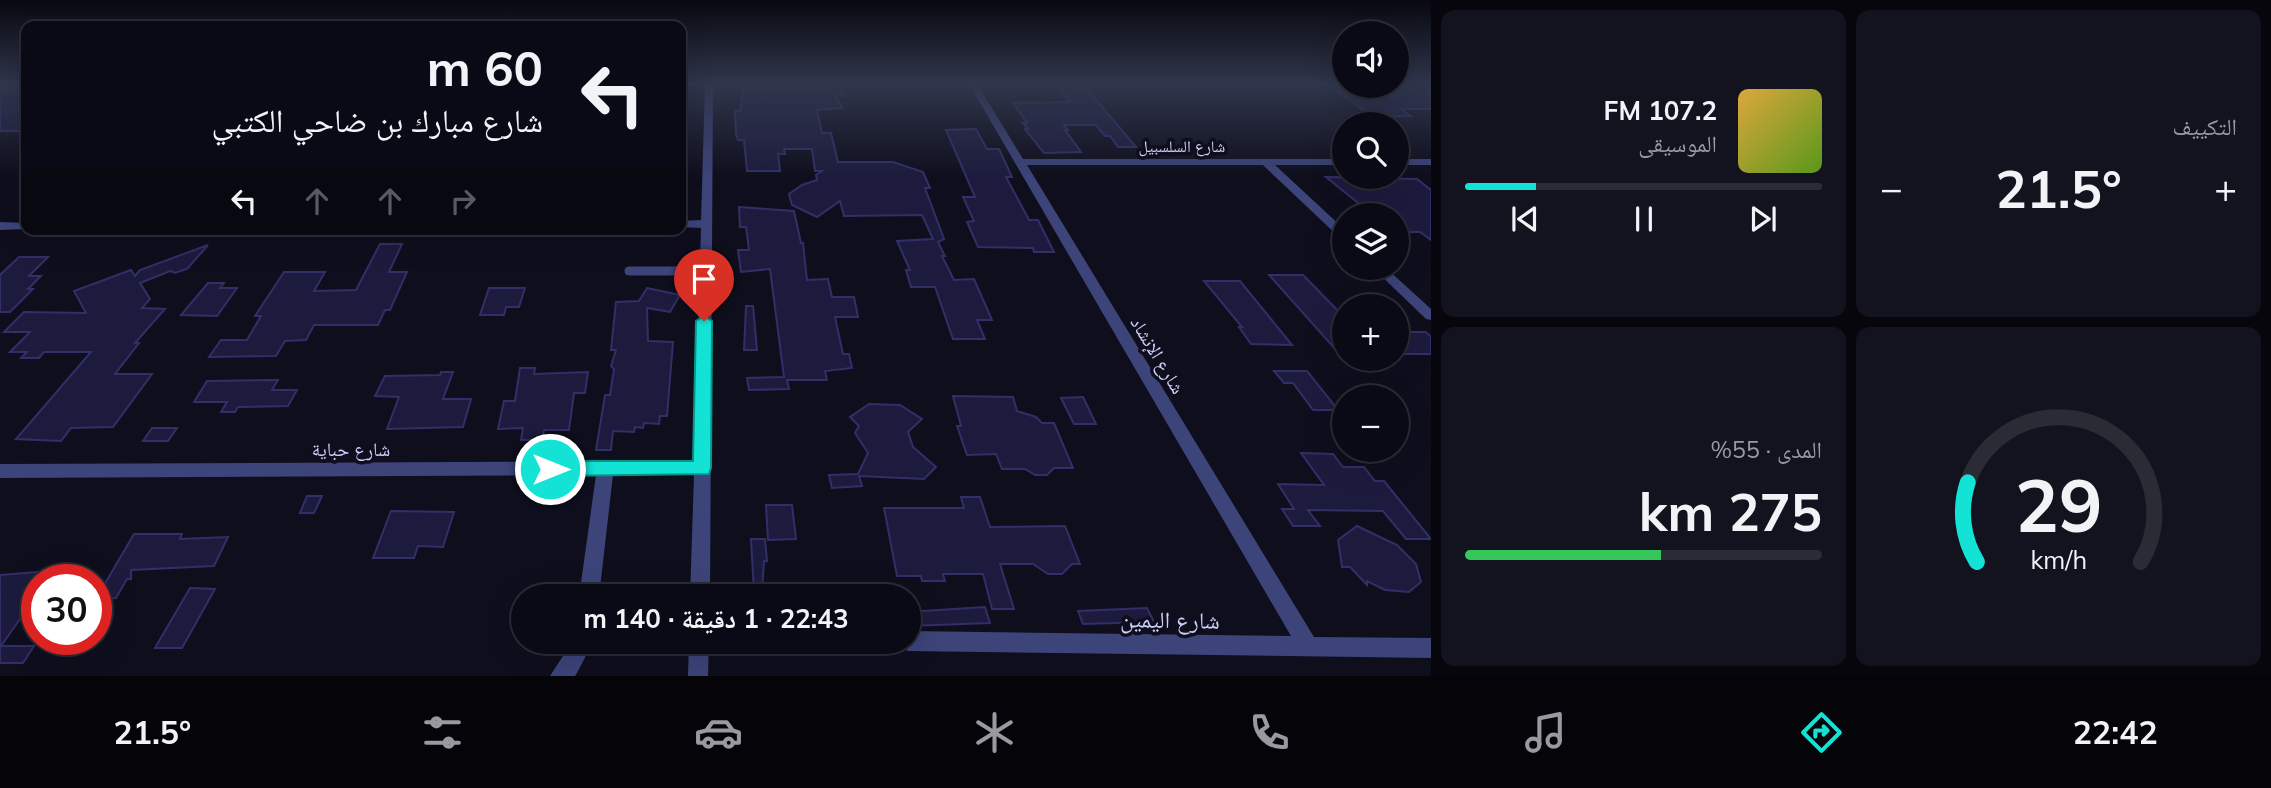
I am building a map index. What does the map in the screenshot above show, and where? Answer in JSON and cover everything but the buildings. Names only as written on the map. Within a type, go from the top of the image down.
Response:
[{"type":"street","points":[[700,584],[708,116]]},
{"type":"street","name":"شارع الإنشاد","points":[[992,116],[1308,646]]},
{"type":"street","name":"شارع السلسبيل","points":[[1021,162],[1332,162]]},
{"type":"street","points":[[1266,162],[1332,224]]},
{"type":"street","points":[[1409,162],[1431,162]]},
{"type":"street","points":[[686,224],[706,224]]},
{"type":"street","points":[[0,226],[21,226]]},
{"type":"street","points":[[1392,280],[1431,316]]},
{"type":"street","name":"شارع حباية","points":[[0,471],[702,468]]},
{"type":"street","points":[[591,584],[605,469]]},
{"type":"street","name":"شارع اليمين","points":[[921,641],[1431,648]]},
{"type":"street","points":[[560,676],[576,654]]},
{"type":"street","points":[[698,676],[699,654]]},
{"type":"lane","points":[[629,271],[705,271]]},
{"type":"route","points":[[550,469],[702,468],[704,321]]}]
